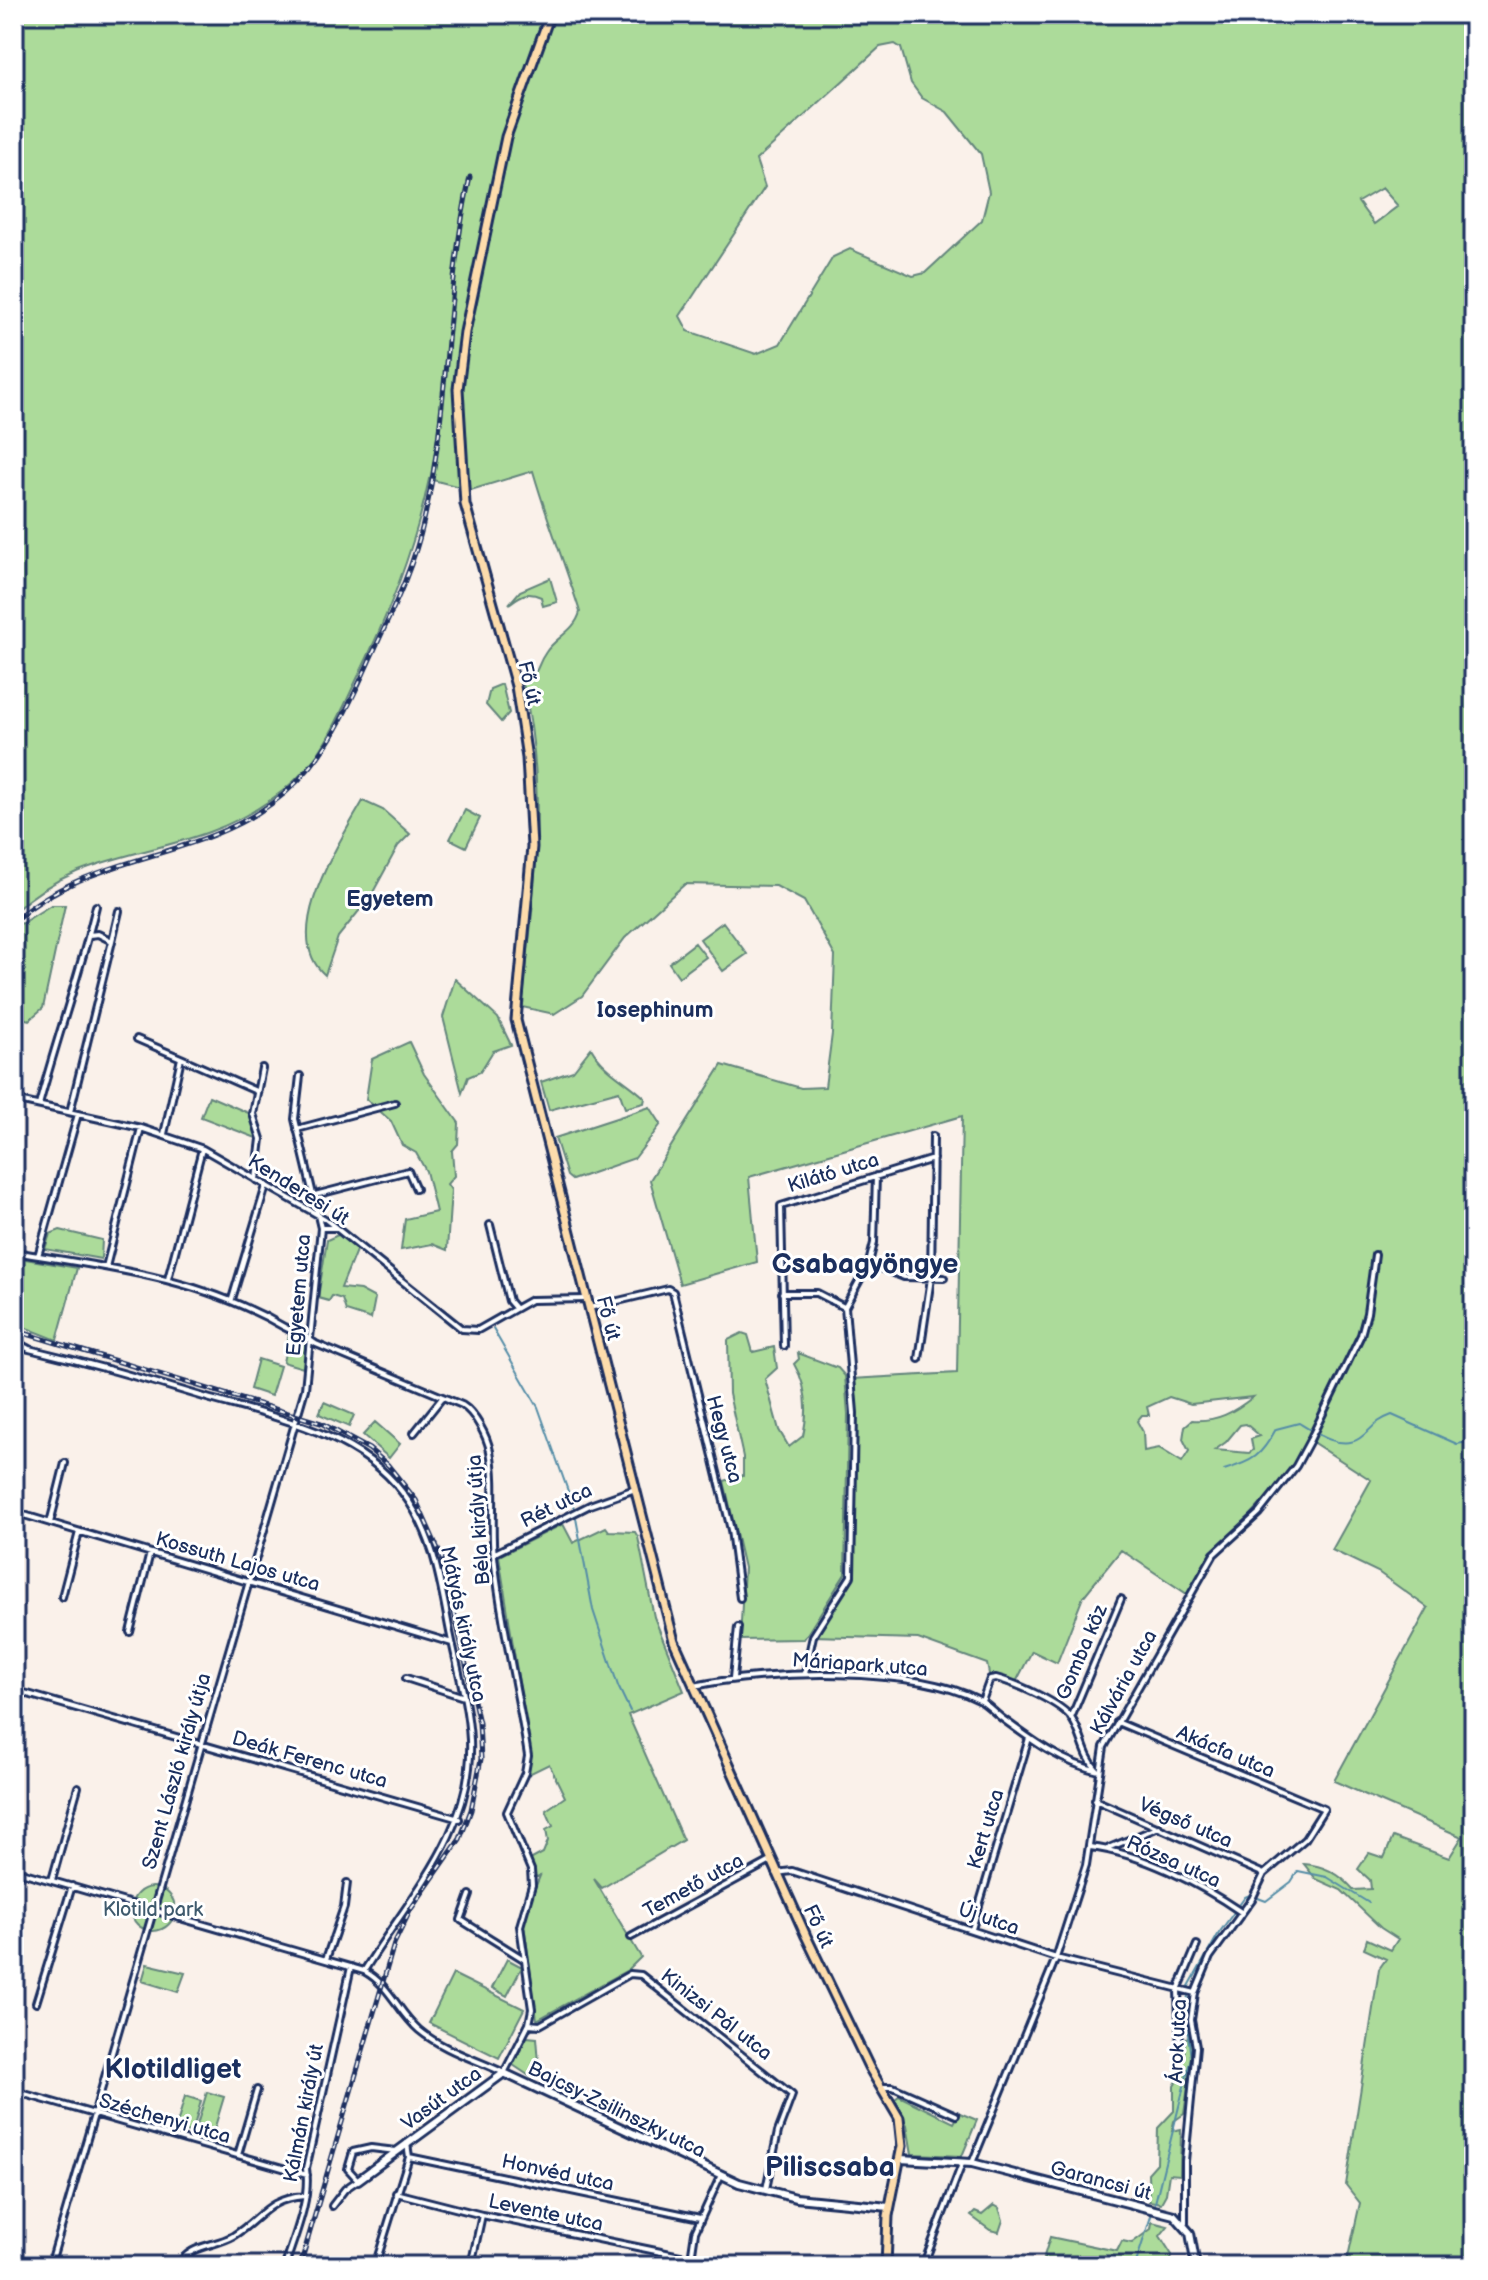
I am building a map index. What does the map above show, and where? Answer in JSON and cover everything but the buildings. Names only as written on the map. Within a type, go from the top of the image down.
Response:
[{"type":"main road","name":"Fő út","points":[[550,14],[506,137],[465,332],[458,389],[459,441],[468,521],[516,686],[524,732],[532,847],[516,1020],[659,1590],[692,1686],[776,1873],[902,2130],[900,2159],[889,2207]]},
{"type":"main road","points":[[886,2266],[889,2207]]},
{"type":"street","points":[[39,1105],[62,1016],[75,993],[96,906]]},
{"type":"street","points":[[70,1112],[119,911]]},
{"type":"street","points":[[89,935],[98,934],[112,941]]},
{"type":"street","points":[[137,1039],[257,1091]]},
{"type":"street","points":[[164,1134],[181,1058]]},
{"type":"street","points":[[256,1180],[261,1139],[253,1114],[262,1068]]},
{"type":"street","name":"Egyetem utca","points":[[295,1424],[305,1389],[321,1228],[317,1217],[319,1209],[297,1129],[295,1102],[300,1076]]},
{"type":"street","name":"Kenderesi út","points":[[14,1100],[141,1128],[202,1149],[336,1228],[462,1329],[478,1330],[531,1300],[587,1299]]},
{"type":"street","points":[[297,1129],[395,1103]]},
{"type":"street","points":[[38,1256],[78,1114]]},
{"type":"street","points":[[106,1267],[141,1128]]},
{"type":"street","points":[[919,1359],[931,1278],[933,1136]]},
{"type":"street","points":[[168,1279],[202,1149]]},
{"type":"street","name":"Kilátó utca","points":[[784,1346],[781,1206],[933,1159]]},
{"type":"street","points":[[315,1195],[408,1171],[416,1189]]},
{"type":"street","points":[[805,1673],[813,1636],[851,1576],[854,1413],[845,1307],[869,1263],[874,1243],[876,1176]]},
{"type":"street","points":[[232,1299],[266,1186]]},
{"type":"street","points":[[490,1225],[509,1301],[515,1308]]},
{"type":"street","points":[[321,1228],[336,1228]]},
{"type":"street","name":"Béla király útja","points":[[14,1252],[168,1279],[232,1299],[350,1360],[466,1407],[488,1442],[495,1490],[493,1554],[505,1644],[528,1756],[525,1773],[507,1812],[532,1878],[520,1926],[532,2009],[529,2024],[504,2073]]},
{"type":"street","name":"Kálvária utca","points":[[972,2163],[1056,1958],[1090,1847],[1104,1747],[1214,1554],[1253,1520],[1296,1466],[1361,1335],[1375,1255]]},
{"type":"street","points":[[869,1263],[904,1277],[944,1278]]},
{"type":"street","name":"Hegy utca","points":[[589,1308],[671,1290],[731,1530],[740,1598]]},
{"type":"street","points":[[782,1293],[817,1293],[845,1307]]},
{"type":"street","name":"Mátyás király utca","points":[[14,1341],[29,1349],[328,1436],[385,1472],[418,1515],[433,1553],[464,1697],[470,1758],[459,1819],[432,1868],[364,1971]]},
{"type":"street","points":[[414,1433],[442,1398]]},
{"type":"street","name":"Szent László király útja","points":[[50,2266],[247,1579],[295,1424]]},
{"type":"street","points":[[50,1523],[65,1463]]},
{"type":"street","name":"Rét utca","points":[[493,1554],[601,1500],[635,1489]]},
{"type":"street","name":"Kossuth Lajos utca","points":[[14,1512],[247,1579],[452,1643]]},
{"type":"street","points":[[62,1597],[79,1532]]},
{"type":"street","points":[[130,1632],[150,1553]]},
{"type":"street","name":"Gomba köz","points":[[1071,1718],[1121,1599]]},
{"type":"street","points":[[733,1678],[738,1627]]},
{"type":"street","name":"Máriapark utca","points":[[692,1686],[733,1678],[805,1673],[934,1685],[982,1701],[1029,1738],[1069,1763],[1099,1771]]},
{"type":"street","points":[[406,1678],[464,1697]]},
{"type":"street","points":[[982,1701],[990,1679],[996,1678],[1054,1704],[1071,1718],[1088,1761],[1099,1771]]},
{"type":"street","name":"Deák Ferenc utca","points":[[14,1690],[459,1819]]},
{"type":"street","name":"Akácfa utca","points":[[1117,1722],[1324,1809]]},
{"type":"street","name":"Kert utca","points":[[972,1929],[1029,1738]]},
{"type":"street","points":[[52,1880],[78,1787]]},
{"type":"street","name":"Végső utca","points":[[1095,1800],[1264,1874]]},
{"type":"street","name":"Árok utca","points":[[1185,2223],[1185,2161],[1196,2047],[1191,2020],[1195,1993],[1210,1957],[1253,1896],[1264,1874],[1305,1839],[1324,1809]]},
{"type":"street","points":[[1107,1849],[1159,1827]]},
{"type":"street","name":"Rózsa utca","points":[[1090,1847],[1107,1849],[1164,1871],[1240,1912]]},
{"type":"street","name":"Temető utca","points":[[631,1937],[771,1861]]},
{"type":"street","points":[[14,1870],[364,1971]]},
{"type":"street","name":"Új utca","points":[[776,1873],[792,1871],[1056,1958],[1195,1993]]},
{"type":"street","points":[[326,1959],[344,1907],[347,1883]]},
{"type":"street","points":[[36,2003],[72,1886]]},
{"type":"street","points":[[470,1895],[461,1920],[525,1960]]},
{"type":"street","points":[[1180,2053],[1180,1990],[1197,1945]]},
{"type":"street","name":"Kálmán király út","points":[[285,2266],[304,2196],[336,2023],[351,1967]]},
{"type":"street","name":"Bajcsy-Zsilinszky utca","points":[[364,1971],[383,1984],[427,2036],[720,2177],[765,2191],[889,2207]]},
{"type":"street","name":"Kinizsi Pál utca","points":[[529,2024],[540,2025],[630,1974],[641,1975],[792,2095],[778,2132],[765,2191]]},
{"type":"street","name":"Vasút utca","points":[[332,2206],[345,2189],[504,2073]]},
{"type":"street","points":[[881,2087],[893,2087],[956,2115]]},
{"type":"street","points":[[238,2155],[257,2090]]},
{"type":"street","name":"Széchenyi utca","points":[[14,2091],[307,2175]]},
{"type":"street","points":[[375,2266],[409,2157],[407,2143]]},
{"type":"street","name":"Vasút utca","points":[[358,2180],[348,2169],[353,2152],[371,2148],[398,2151]]},
{"type":"street","name":"Honvéd utca","points":[[409,2157],[700,2218]]},
{"type":"street","name":"Garancsi út","points":[[900,2159],[972,2163],[1147,2208],[1185,2223]]},
{"type":"street","points":[[923,2266],[963,2162]]},
{"type":"street","points":[[690,2266],[700,2218],[720,2177]]},
{"type":"street","name":"Levente utca","points":[[396,2193],[482,2215],[690,2258]]},
{"type":"street","points":[[178,2266],[190,2252],[235,2235],[268,2206],[304,2196]]},
{"type":"street","points":[[471,2266],[482,2215]]},
{"type":"street","points":[[1185,2223],[1194,2245],[1196,2266]]},
{"type":"green space","points":[[14,14],[1474,14],[1474,2266],[1346,2266],[1360,2203],[1346,2185],[1379,1969],[1386,1959],[1364,1949],[1367,1939],[1391,1950],[1398,1939],[1381,1928],[1341,1890],[1316,1879],[1304,1864],[1332,1872],[1354,1890],[1371,1889],[1370,1880],[1358,1869],[1369,1853],[1384,1858],[1393,1837],[1449,1858],[1462,1837],[1334,1781],[1428,1608],[1378,1572],[1332,1550],[1371,1480],[1309,1440],[1281,1481],[1216,1554],[1187,1594],[1121,1550],[1083,1597],[1057,1663],[1032,1651],[1013,1688],[990,1679],[987,1664],[918,1639],[813,1636],[851,1576],[854,1413],[851,1379],[957,1373],[962,1116],[749,1177],[757,1262],[680,1284],[650,1180],[722,1065],[801,1088],[825,1087],[832,1034],[835,956],[804,901],[776,886],[685,884],[625,938],[582,996],[554,1014],[522,1007],[534,885],[537,804],[531,723],[523,683],[536,671],[550,647],[574,624],[580,612],[533,471],[471,490],[429,479],[407,559],[366,660],[322,747],[295,780],[240,819],[183,841],[83,869],[36,894],[14,912]],"holes":[[[895,44],[901,48],[911,83],[922,98],[947,112],[981,154],[989,192],[982,220],[925,273],[913,276],[850,249],[833,257],[780,344],[756,354],[688,331],[680,316],[765,187],[756,160],[880,47]],[[1382,188],[1398,206],[1374,224],[1358,202]],[[1169,1397],[1191,1404],[1253,1397],[1225,1415],[1192,1420],[1185,1426],[1183,1439],[1189,1451],[1182,1462],[1159,1448],[1144,1451],[1143,1432],[1137,1421],[1142,1415],[1149,1415],[1147,1407]],[[1246,1424],[1260,1436],[1251,1439],[1253,1450],[1249,1453],[1215,1450],[1240,1425]]]},
{"type":"green space","points":[[550,578],[557,602],[543,606],[541,597],[527,594],[509,604],[520,591]]},
{"type":"green space","points":[[502,684],[509,713],[501,722],[486,705],[490,689]]},
{"type":"green space","points":[[363,801],[383,810],[410,834],[398,846],[371,896],[338,937],[325,975],[312,957],[308,936],[310,913],[328,863]]},
{"type":"green space","points":[[465,810],[480,818],[466,847],[450,839]]},
{"type":"green space","points":[[51,905],[65,905],[43,1008],[29,1020],[14,1016],[14,928]]},
{"type":"green space","points":[[723,922],[747,954],[723,971],[700,939]]},
{"type":"green space","points":[[695,943],[706,957],[679,977],[669,963]]},
{"type":"green space","points":[[455,979],[498,1018],[511,1045],[493,1051],[480,1072],[468,1077],[462,1093],[443,1017]]},
{"type":"green space","points":[[409,1042],[424,1074],[459,1123],[458,1144],[452,1151],[454,1176],[447,1184],[451,1190],[447,1250],[432,1244],[401,1250],[405,1219],[436,1212],[426,1171],[416,1153],[402,1145],[391,1121],[366,1099],[372,1059]]},
{"type":"green space","points":[[591,1048],[609,1069],[645,1098],[644,1103],[625,1108],[619,1091],[549,1110],[541,1082],[573,1071]]},
{"type":"green space","points":[[209,1096],[251,1114],[259,1139],[201,1117]]},
{"type":"green space","points":[[650,1107],[661,1124],[635,1158],[572,1180],[567,1176],[555,1138]]},
{"type":"green space","points":[[60,1230],[102,1240],[101,1259],[45,1249],[50,1234]]},
{"type":"green space","points":[[340,1234],[357,1248],[341,1288],[360,1290],[375,1298],[371,1319],[346,1311],[342,1299],[332,1296],[329,1301],[318,1298],[327,1240]]},
{"type":"green space","points":[[14,1257],[77,1268],[57,1340],[14,1323]]},
{"type":"green space","points":[[290,1330],[306,1339],[303,1368],[283,1362]]},
{"type":"green space","points":[[742,1333],[748,1335],[753,1352],[774,1347],[777,1368],[765,1379],[779,1430],[789,1447],[803,1436],[806,1416],[804,1388],[794,1364],[799,1359],[798,1353],[838,1368],[845,1376],[848,1414],[845,1574],[804,1639],[740,1640],[744,1568],[724,1481],[743,1476],[743,1457],[729,1394],[728,1340]]},
{"type":"green space","points":[[258,1359],[280,1366],[271,1396],[250,1389]]},
{"type":"green space","points":[[324,1402],[354,1415],[349,1427],[319,1414]]},
{"type":"green space","points":[[375,1422],[400,1444],[389,1458],[363,1435]]},
{"type":"green space","points":[[563,1524],[573,1543],[606,1527],[609,1531],[635,1532],[638,1537],[654,1617],[684,1691],[628,1715],[683,1840],[602,1888],[594,1879],[641,1957],[628,1970],[537,2020],[523,1917],[540,1876],[536,1877],[530,1860],[543,1853],[548,1841],[546,1830],[553,1826],[546,1810],[565,1797],[549,1764],[529,1774],[527,1734],[499,1556]]},
{"type":"green space","name":"Klotild park","points":[[153,1887],[168,1894],[175,1909],[168,1924],[153,1931],[138,1924],[131,1909],[138,1894]]},
{"type":"green space","points":[[507,1959],[522,1967],[507,1996],[492,1988]]},
{"type":"green space","points":[[147,1964],[185,1973],[178,1992],[142,1981]]},
{"type":"green space","points":[[453,1974],[524,2009],[499,2058],[429,2023]]},
{"type":"green space","points":[[527,2037],[537,2038],[539,2062],[531,2077],[513,2065]]},
{"type":"green space","points":[[1191,2037],[1193,2053],[1184,2114],[1174,2121],[1172,2131],[1181,2129],[1180,2175],[1169,2174],[1166,2194],[1161,2203],[1149,2201],[1148,2173],[1157,2163],[1158,2128],[1174,2111],[1174,2086],[1184,2070],[1176,2061],[1184,2056],[1185,2038]]},
{"type":"green space","points":[[207,2092],[224,2097],[214,2130],[197,2125]]},
{"type":"green space","points":[[185,2096],[201,2101],[192,2133],[176,2128]]},
{"type":"green space","points":[[899,2096],[954,2123],[960,2113],[977,2120],[962,2156],[912,2154],[907,2125],[895,2099]]},
{"type":"green space","points":[[994,2205],[999,2208],[1003,2220],[999,2232],[990,2230],[971,2216],[975,2212],[982,2215]]},
{"type":"green space","points":[[1152,2222],[1168,2226],[1160,2236],[1172,2255],[1170,2266],[1041,2266],[1050,2237],[1117,2251],[1122,2241],[1132,2243],[1151,2229]]},
{"type":"waterway","points":[[493,1329],[538,1407],[574,1508]]},
{"type":"waterway","points":[[1224,1470],[1256,1456],[1276,1429],[1299,1423],[1328,1439],[1345,1443],[1360,1438],[1392,1415],[1457,1444],[1474,1441]]},
{"type":"waterway","points":[[576,1518],[593,1610],[618,1686],[630,1711]]},
{"type":"waterway","points":[[1188,1988],[1219,1933],[1245,1897],[1250,1895],[1266,1901],[1291,1882],[1298,1871],[1327,1877],[1369,1903]]},
{"type":"waterway","points":[[1154,2207],[1191,2058],[1186,2018],[1188,1994]]},
{"type":"waterway","points":[[1135,2266],[1152,2213]]},
{"type":"railway","points":[[14,921],[43,899],[74,882],[241,823],[288,790],[317,759],[328,742],[349,705],[391,613],[407,576],[424,520],[439,434],[456,262],[470,177]]},
{"type":"railway","points":[[14,1330],[321,1423],[369,1449],[388,1465],[416,1500],[442,1558],[479,1723],[481,1759],[471,1810],[460,1839],[411,1909],[394,1944],[300,2266]]},
{"type":"district","name":"Egyetem","points":[[390,898]]},
{"type":"district","name":"Iosephinum","points":[[655,1009]]},
{"type":"district","name":"Csabagyöngye","points":[[865,1263]]},
{"type":"district","name":"Klotildliget","points":[[173,2068]]},
{"type":"district","name":"Piliscsaba","points":[[830,2166]]}]
